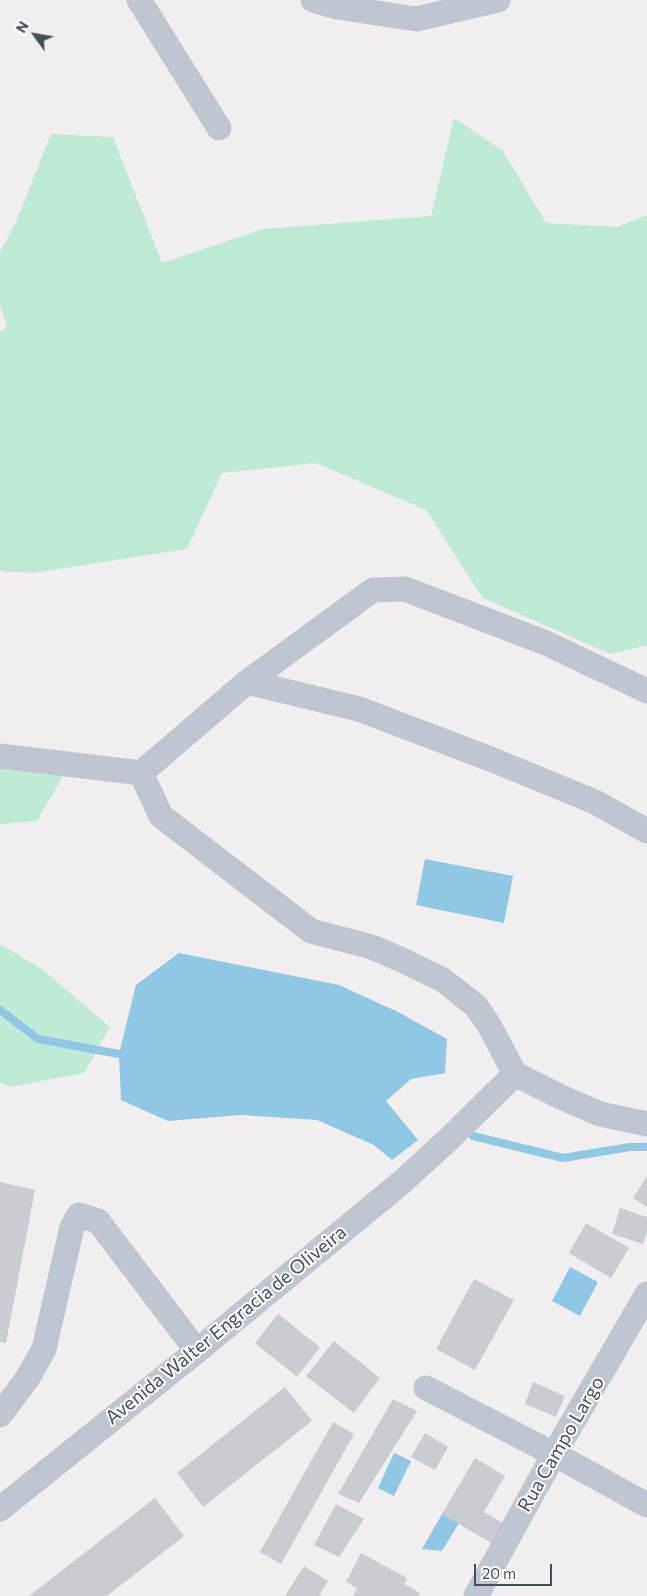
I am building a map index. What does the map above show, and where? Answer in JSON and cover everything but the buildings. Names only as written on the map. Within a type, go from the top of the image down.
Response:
[{"type":"street","points":[[139,0],[219,128]]},
{"type":"street","points":[[313,0],[337,7],[416,19],[498,0]]},
{"type":"street","points":[[0,756],[141,773],[248,682],[373,590],[405,589],[546,643],[647,691]]},
{"type":"street","points":[[248,682],[359,709],[493,760],[595,802],[647,831]]},
{"type":"street","points":[[141,773],[161,816],[312,931],[372,947],[404,961],[443,980],[476,1006],[489,1025],[515,1074],[600,1114],[647,1124]]},
{"type":"street","name":"Avenida Walter Engracia de Oliveira","points":[[0,1509],[197,1351],[402,1182],[515,1074]]},
{"type":"street","points":[[0,1414],[27,1379],[44,1349],[72,1228],[79,1216],[98,1221],[197,1351]]},
{"type":"street","name":"Rua Campo Largo","points":[[476,1596],[554,1454],[647,1294]]},
{"type":"street","points":[[426,1388],[554,1454],[647,1505]]},
{"type":"green space","points":[[454,118],[503,151],[546,223],[617,227],[647,215],[647,645],[610,654],[483,598],[426,510],[316,463],[222,473],[187,549],[33,573],[0,571],[0,332],[7,327],[0,305],[0,252],[16,222],[51,134],[113,137],[162,263],[263,229],[431,216]]},
{"type":"green space","points":[[0,765],[66,771],[37,821],[0,824]]},
{"type":"green space","points":[[0,944],[42,969],[110,1027],[84,1073],[10,1087],[0,1082]]},
{"type":"water","points":[[425,859],[513,876],[504,923],[416,905]]},
{"type":"water","points":[[179,953],[339,985],[398,1012],[447,1039],[445,1073],[411,1079],[386,1101],[418,1140],[392,1160],[374,1145],[317,1120],[241,1115],[168,1121],[121,1100],[119,1054],[136,985]]},
{"type":"water","points":[[570,1267],[598,1282],[580,1316],[552,1301]]},
{"type":"water","points":[[394,1453],[411,1461],[394,1496],[378,1488]]},
{"type":"water","points":[[442,1514],[459,1523],[442,1551],[422,1549]]},
{"type":"waterway","points":[[0,1010],[38,1039],[119,1054]]},
{"type":"waterway","points":[[473,1136],[563,1158],[630,1147],[647,1147]]}]
